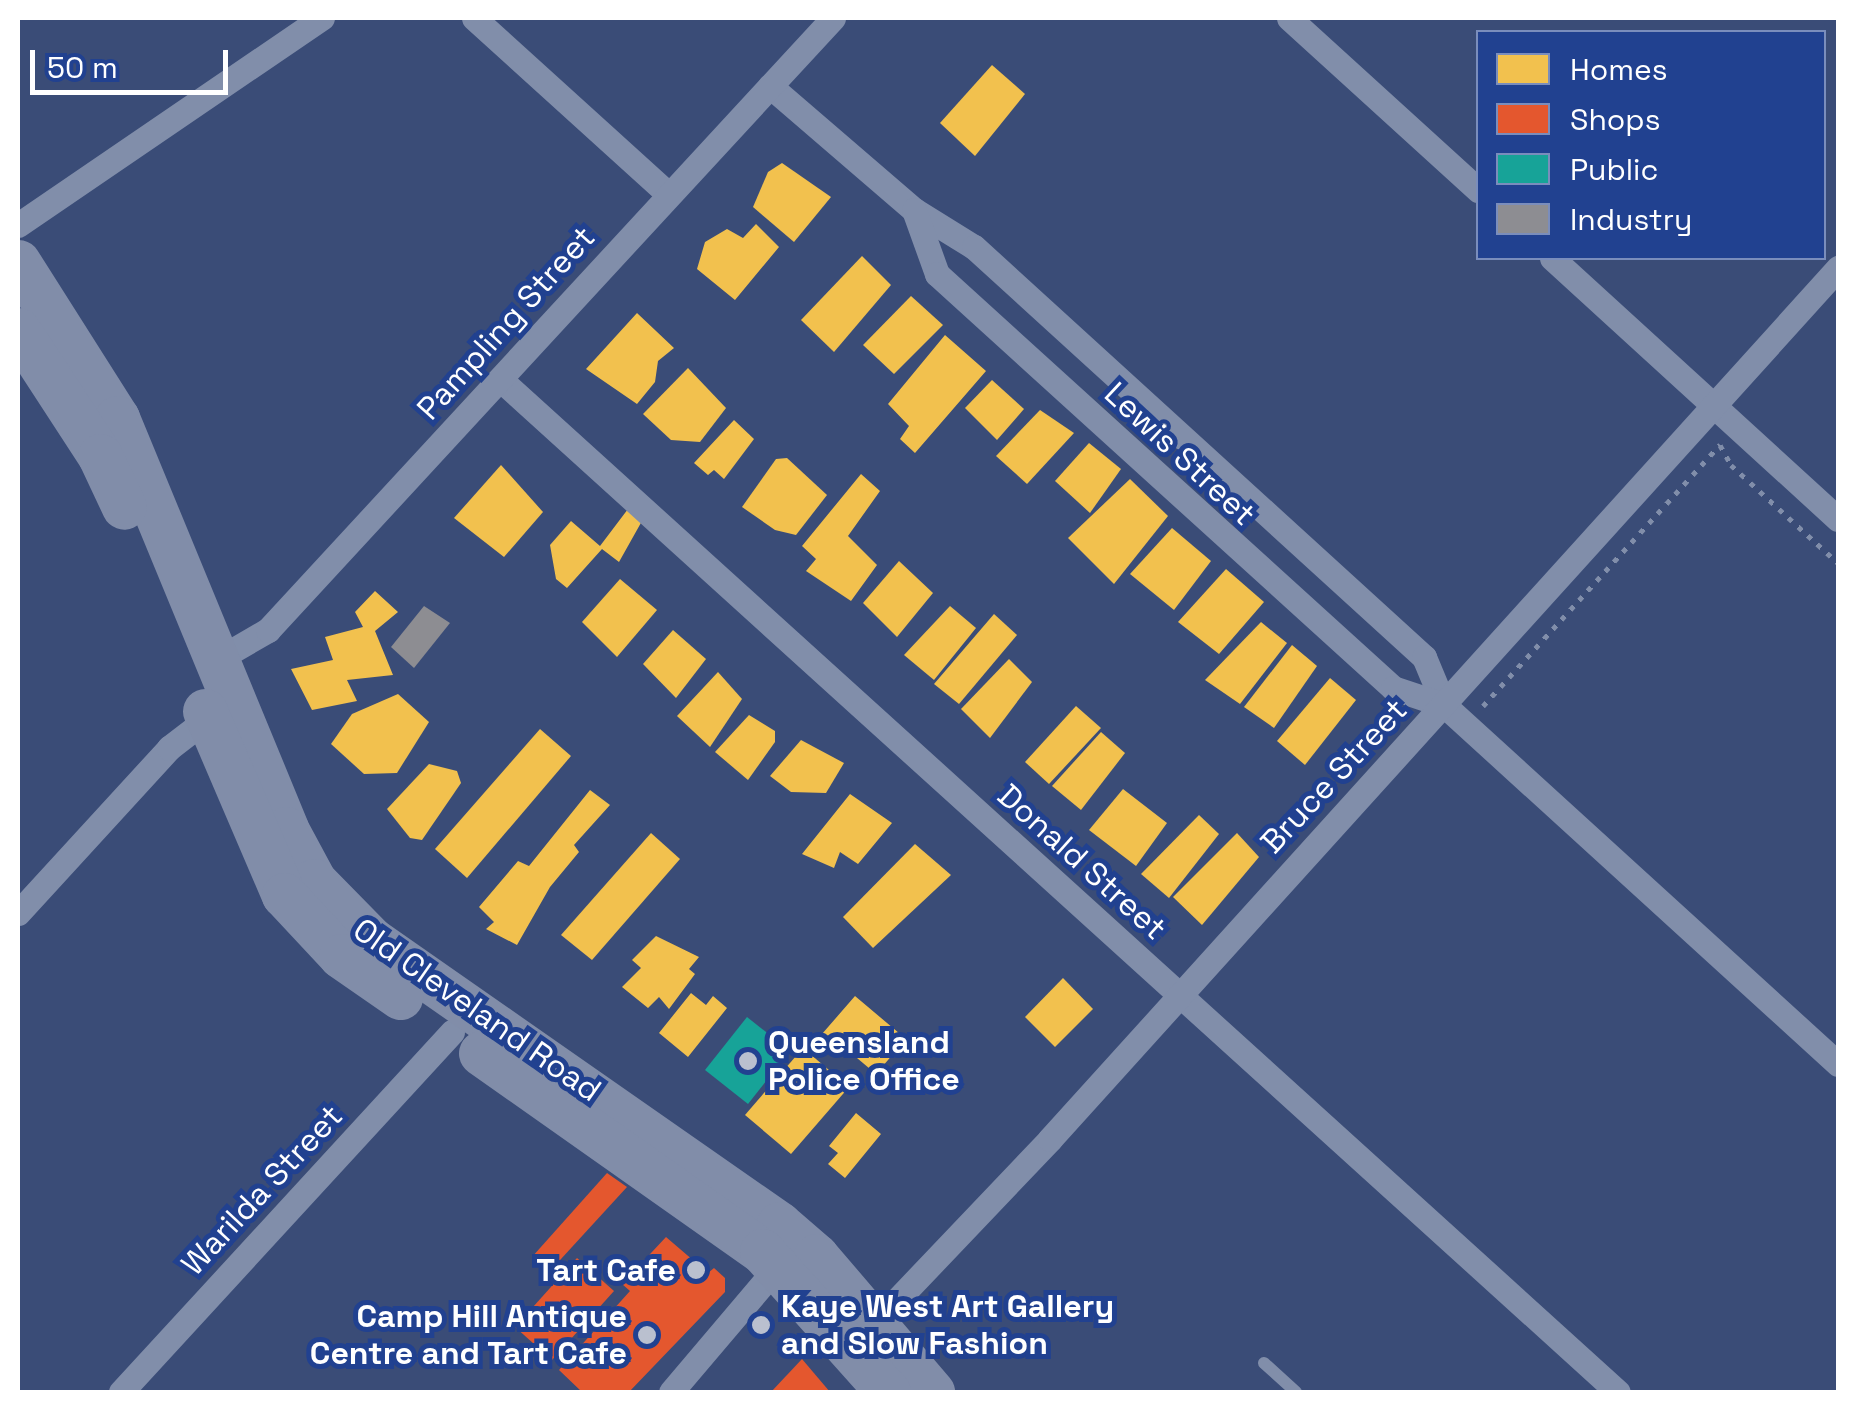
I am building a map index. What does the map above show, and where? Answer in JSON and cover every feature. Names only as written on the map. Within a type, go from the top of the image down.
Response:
[{"type":"highway","name":"Old Cleveland Road","points":[[18,262],[110,403],[286,828],[314,880],[345,917],[752,1202],[816,1256],[932,1392]]},
{"type":"highway","name":"Old Cleveland Road","points":[[18,330],[112,479],[284,895],[341,956],[778,1266],[888,1392]]},
{"type":"street","points":[[18,225],[322,18]]},
{"type":"street","points":[[474,18],[667,193]]},
{"type":"street","name":"Pampling Street","points":[[218,659],[268,630],[832,18]]},
{"type":"street","points":[[1288,18],[1476,188]]},
{"type":"street","name":"Lewis Street","points":[[770,86],[914,210],[974,248],[1424,657],[1444,704],[1838,1064]]},
{"type":"street","name":"Lewis Street","points":[[914,210],[937,274],[1392,688],[1444,704]]},
{"type":"street","points":[[1554,260],[1838,518]]},
{"type":"street","name":"Bruce Street","points":[[875,1324],[1838,268]]},
{"type":"street","name":"Donald Street","points":[[502,380],[1618,1392]]},
{"type":"street","points":[[18,913],[169,748],[208,718]]},
{"type":"street","name":"Warilda Street","points":[[120,1392],[452,1032]]},
{"type":"street","points":[[670,1392],[778,1266]]},
{"type":"lane","points":[[1264,1363],[1296,1392]]},
{"type":"path","points":[[1482,708],[1720,444],[1731,465],[1838,563]]},
{"type":"building: Homes","points":[[992,65],[1025,94],[975,156],[940,123]]},
{"type":"building: Homes","points":[[782,163],[831,197],[794,242],[753,207],[768,172]]},
{"type":"building: Homes","points":[[756,224],[779,247],[735,300],[697,269],[705,242],[727,229],[743,238]]},
{"type":"building: Homes","points":[[862,256],[891,285],[834,352],[801,320]]},
{"type":"building: Homes","points":[[911,296],[943,325],[894,374],[863,345]]},
{"type":"building: Homes","points":[[637,313],[674,348],[658,361],[655,382],[637,404],[586,369]]},
{"type":"building: Homes","points":[[945,335],[986,371],[915,453],[900,439],[909,426],[888,404]]},
{"type":"building: Homes","points":[[688,368],[726,408],[700,442],[671,440],[643,414]]},
{"type":"building: Homes","points":[[992,380],[1024,409],[997,440],[965,408]]},
{"type":"building: Homes","points":[[1040,410],[1074,433],[1027,484],[996,456]]},
{"type":"building: Homes","points":[[734,420],[754,439],[724,479],[714,470],[708,475],[694,463]]},
{"type":"building: Homes","points":[[1089,443],[1121,469],[1090,513],[1055,481]]},
{"type":"building: Homes","points":[[787,458],[827,495],[796,535],[775,530],[742,507],[776,459]]},
{"type":"building: Homes","points":[[501,465],[543,512],[504,557],[454,518]]},
{"type":"building: Homes","points":[[861,474],[880,491],[848,536],[877,565],[851,601],[806,571],[816,559],[802,546]]},
{"type":"building: Homes","points":[[1130,479],[1168,516],[1114,584],[1068,538]]},
{"type":"building: Homes","points":[[628,509],[642,521],[619,562],[602,549],[567,588],[556,579],[550,545],[571,521],[600,546]]},
{"type":"building: Homes","points":[[1172,528],[1211,561],[1174,610],[1130,574]]},
{"type":"building: Homes","points":[[899,561],[933,593],[897,637],[863,603]]},
{"type":"building: Homes","points":[[1226,569],[1264,602],[1219,654],[1178,622]]},
{"type":"building: Homes","points":[[620,579],[657,610],[617,657],[582,622]]},
{"type":"building: Homes","points":[[375,591],[398,612],[375,631],[393,675],[347,680],[357,701],[312,710],[291,669],[333,660],[325,637],[363,627],[355,612]]},
{"type":"building: Homes","points":[[950,606],[976,628],[934,680],[904,655]]},
{"type":"building: Homes","points":[[994,614],[1017,635],[959,704],[934,684]]},
{"type":"building: Homes","points":[[1261,622],[1287,643],[1240,704],[1205,680]]},
{"type":"building: Homes","points":[[673,630],[706,659],[676,698],[643,664]]},
{"type":"building: Homes","points":[[1292,645],[1317,666],[1274,728],[1244,707]]},
{"type":"building: Homes","points":[[1009,659],[1032,682],[990,738],[961,709]]},
{"type":"building: Homes","points":[[718,672],[742,699],[710,747],[677,716]]},
{"type":"building: Homes","points":[[1330,678],[1356,700],[1305,765],[1277,741]]},
{"type":"building: Homes","points":[[398,694],[429,722],[397,773],[364,774],[331,744],[352,714]]},
{"type":"building: Homes","points":[[1076,706],[1101,728],[1049,784],[1025,762]]},
{"type":"building: Homes","points":[[749,715],[775,731],[775,742],[748,780],[715,752]]},
{"type":"building: Homes","points":[[540,729],[571,756],[467,878],[435,849]]},
{"type":"building: Homes","points":[[1101,732],[1125,753],[1081,810],[1052,786]]},
{"type":"building: Homes","points":[[801,740],[844,763],[826,793],[791,792],[770,776]]},
{"type":"building: Homes","points":[[429,764],[457,771],[461,783],[422,840],[410,838],[387,809]]},
{"type":"building: Homes","points":[[1123,789],[1167,823],[1136,866],[1089,830]]},
{"type":"building: Homes","points":[[590,790],[610,805],[574,845],[579,852],[550,887],[517,945],[486,929],[494,922],[479,907],[518,861],[529,866]]},
{"type":"building: Homes","points":[[850,794],[892,823],[858,864],[840,852],[834,868],[802,854]]},
{"type":"building: Homes","points":[[1199,815],[1219,834],[1169,898],[1141,874]]},
{"type":"building: Homes","points":[[651,833],[680,859],[592,960],[561,935]]},
{"type":"building: Homes","points":[[1237,833],[1259,857],[1202,925],[1173,897]]},
{"type":"building: Homes","points":[[915,844],[951,875],[873,948],[843,917]]},
{"type":"building: Homes","points":[[656,936],[699,957],[689,969],[695,974],[669,1009],[659,997],[648,1008],[622,987],[641,968],[632,960]]},
{"type":"building: Homes","points":[[1063,978],[1093,1009],[1055,1047],[1025,1017]]},
{"type":"building: Homes","points":[[691,993],[706,1005],[713,996],[727,1008],[688,1057],[659,1033]]},
{"type":"building: Homes","points":[[855,996],[906,1039],[876,1074],[857,1058],[865,1048],[852,1037],[840,1050],[822,1034]]},
{"type":"building: Homes","points":[[803,1048],[849,1087],[791,1154],[745,1115]]},
{"type":"building: Homes","points":[[856,1113],[881,1134],[845,1178],[828,1164],[838,1153],[829,1146]]},
{"type":"building: Shops","points":[[607,1173],[627,1187],[550,1271],[532,1257]]},
{"type":"building: Shops","points":[[666,1237],[708,1273],[714,1268],[725,1278],[725,1292],[629,1392],[582,1392],[559,1370],[630,1291],[622,1284]]},
{"type":"building: Shops","points":[[577,1258],[614,1291],[552,1360],[515,1327]]},
{"type":"building: Shops","points":[[802,1359],[830,1392],[771,1392]]},
{"type":"building: Public","name":"Queensland Police Office","points":[[747,1017],[790,1051],[748,1104],[705,1070]]},
{"type":"building: Industry","points":[[424,606],[450,623],[414,668],[391,647]]},
{"type":"place","name":"Queensland Police Office","points":[[748,1061]]},
{"type":"place","name":"Tart Cafe","points":[[696,1270]]},
{"type":"place","name":"Kaye West Art Gallery and Slow Fashion","points":[[761,1325]]},
{"type":"place","name":"Camp Hill Antique Centre and Tart Cafe","points":[[647,1335]]}]
